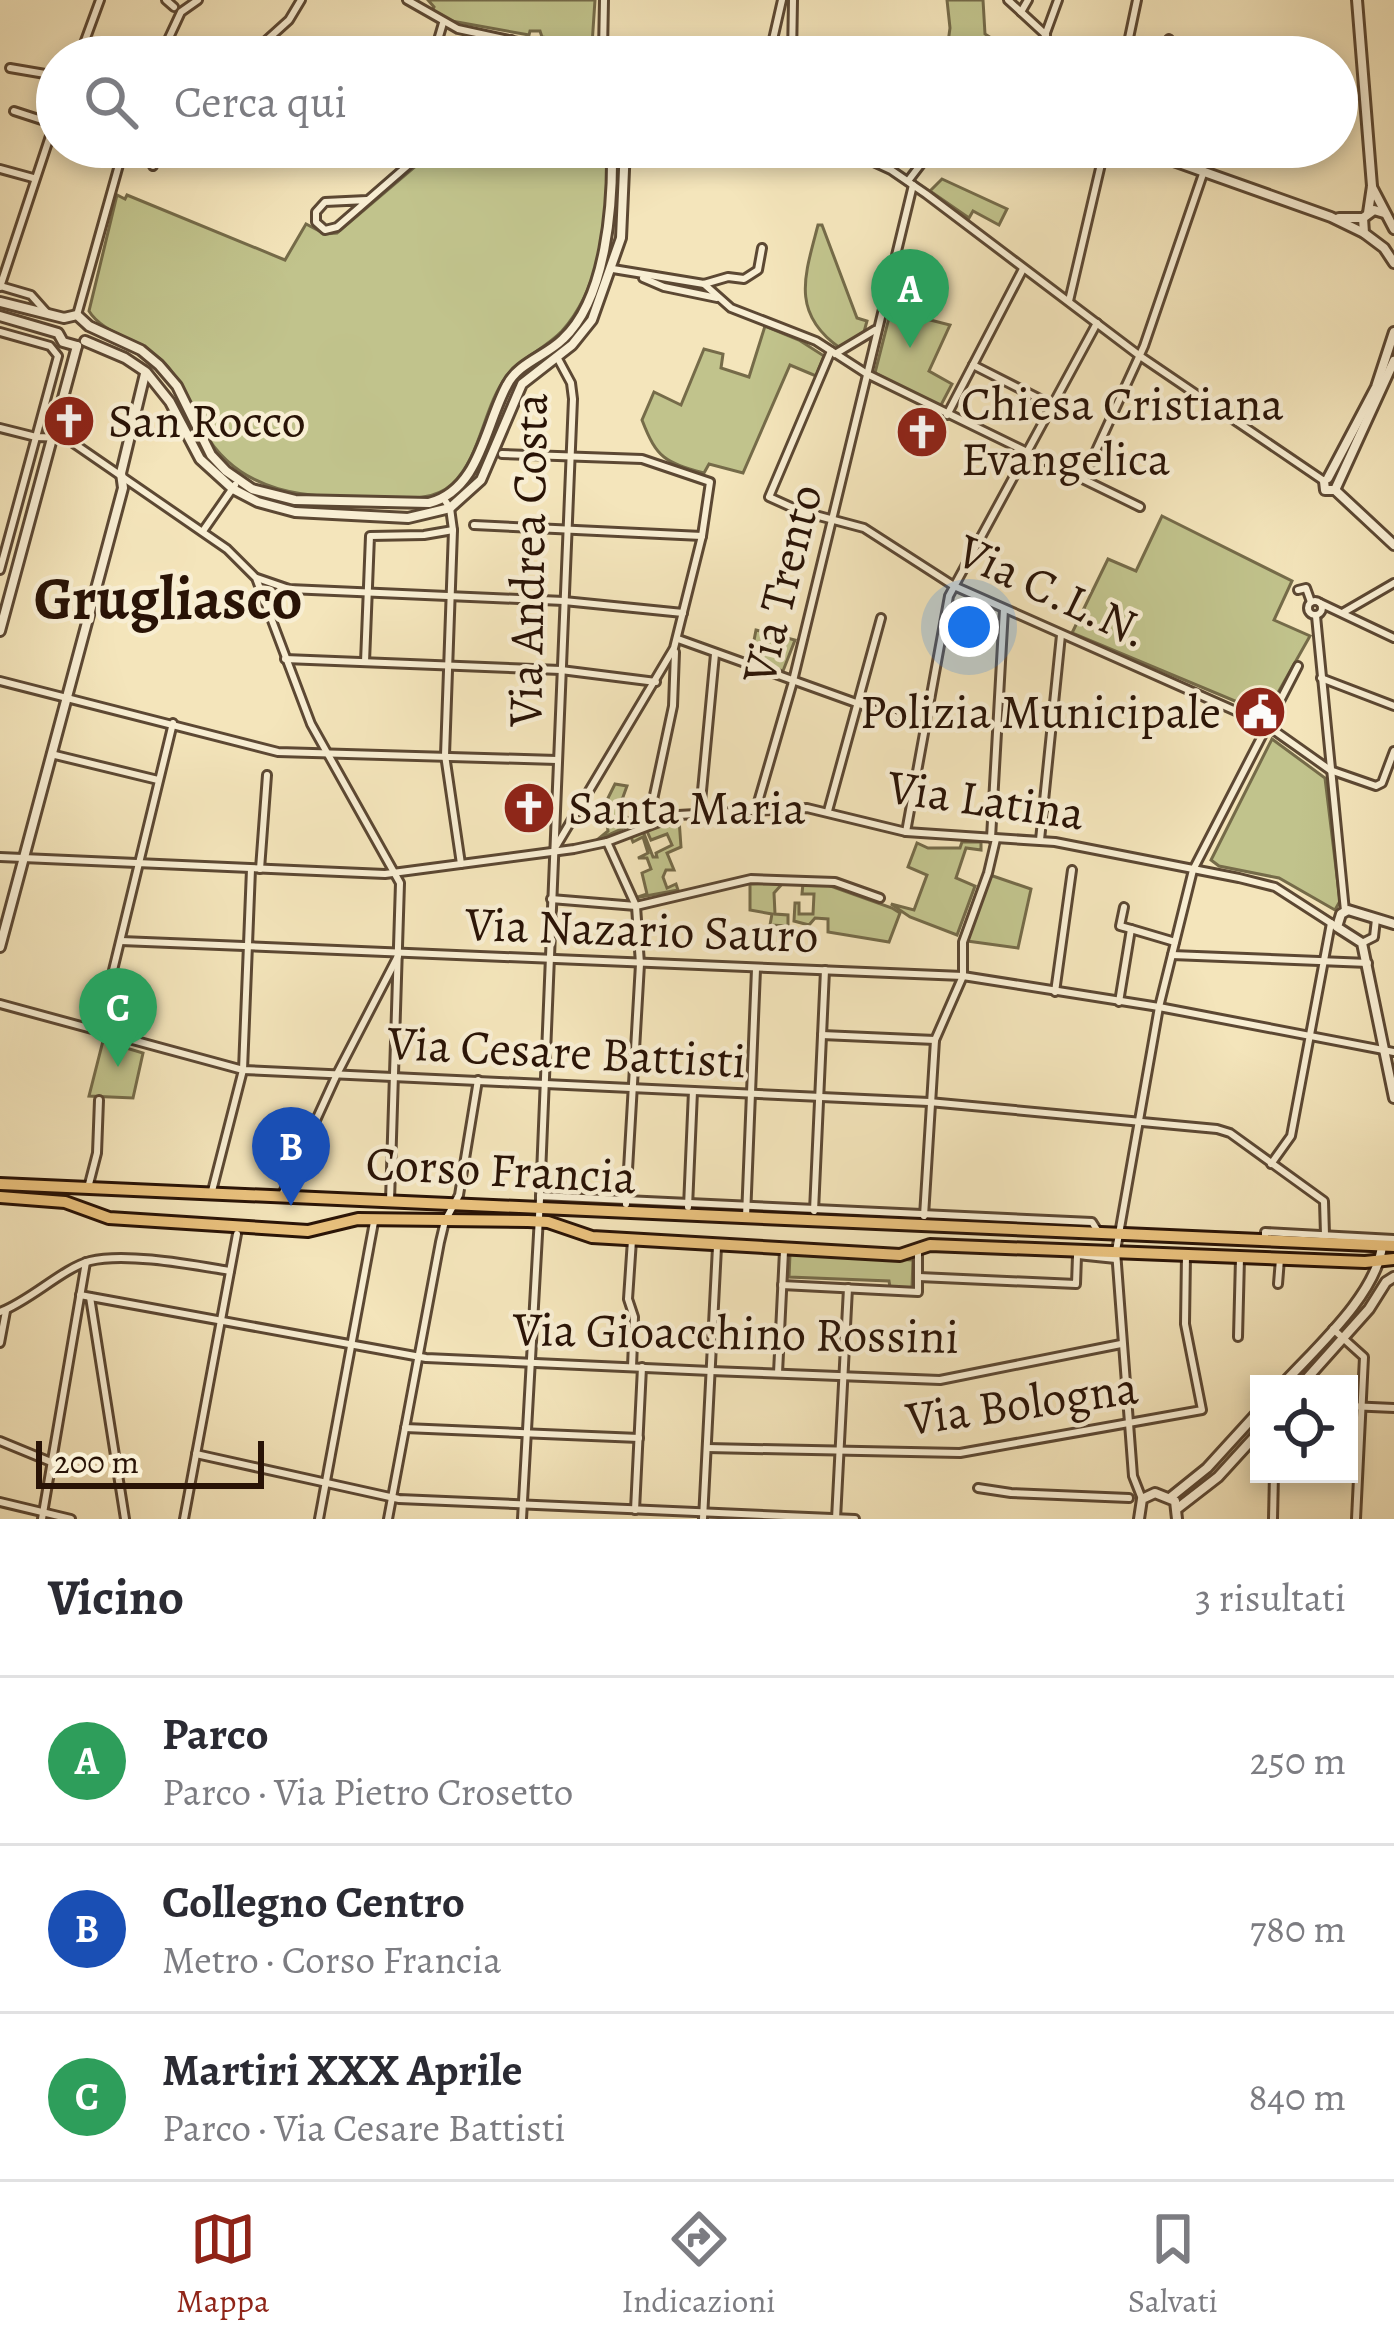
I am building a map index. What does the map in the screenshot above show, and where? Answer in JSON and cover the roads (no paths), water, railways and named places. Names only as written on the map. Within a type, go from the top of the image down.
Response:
[{"type":"main road","name":"Corso Francia","points":[[0,1184],[924,1220],[1264,1240],[1390,1253]]},
{"type":"main road","name":"Corso Francia","points":[[0,1197],[65,1202],[109,1218],[177,1220],[228,1228],[308,1231],[358,1219],[445,1221],[539,1208],[592,1237],[784,1249],[900,1255],[930,1245],[1365,1262],[1390,1253]]},
{"type":"street","points":[[87,36],[100,0]]},
{"type":"street","points":[[166,0],[174,7]]},
{"type":"street","points":[[170,36],[181,11],[198,0]]},
{"type":"street","points":[[271,36],[301,0]]},
{"type":"street","points":[[406,0],[443,23],[496,36]]},
{"type":"street","points":[[603,36],[604,0]]},
{"type":"street","points":[[774,36],[782,0]]},
{"type":"street","points":[[793,36],[794,0]]},
{"type":"street","points":[[1008,0],[1046,35],[1058,0]]},
{"type":"street","points":[[1021,12],[1028,0]]},
{"type":"street","points":[[1129,36],[1137,0]]},
{"type":"street","points":[[1357,0],[1372,186],[1364,233]]},
{"type":"street","points":[[439,36],[443,23]]},
{"type":"street","points":[[10,68],[36,72]]},
{"type":"street","points":[[14,111],[36,116]]},
{"type":"street","points":[[37,168],[0,286],[31,295],[50,315]]},
{"type":"street","points":[[77,315],[118,168]]},
{"type":"street","points":[[367,200],[325,202],[316,212],[316,222],[326,230],[338,227],[404,168]]},
{"type":"street","points":[[555,352],[580,314],[606,246],[612,168]]},
{"type":"street","points":[[0,308],[58,334],[67,345],[81,343],[125,358],[146,372],[170,402],[200,459],[271,508],[408,518],[447,504],[481,480],[522,384],[592,320],[613,269],[625,203],[625,168]]},
{"type":"street","points":[[882,168],[911,183],[1140,356],[1331,482],[1393,541]]},
{"type":"street","points":[[911,183],[921,168]]},
{"type":"street","points":[[1069,301],[1100,168]]},
{"type":"street","points":[[1195,168],[1331,217],[1364,233],[1394,263]]},
{"type":"street","points":[[0,169],[33,178]]},
{"type":"street","points":[[1082,478],[1140,356],[1204,171]]},
{"type":"street","name":"Via Trento","points":[[756,809],[832,519],[911,183]]},
{"type":"street","points":[[1372,186],[1394,229]]},
{"type":"street","points":[[1331,217],[1384,213]]},
{"type":"street","points":[[613,269],[704,284],[750,277],[758,271],[762,248]]},
{"type":"street","points":[[947,415],[1024,268]]},
{"type":"street","points":[[634,274],[664,287],[717,298],[1140,507]]},
{"type":"street","points":[[704,284],[717,298]]},
{"type":"street","points":[[0,308],[64,318],[77,315]]},
{"type":"street","points":[[77,315],[159,365],[177,386],[211,455],[236,484]]},
{"type":"street","points":[[58,334],[64,318]]},
{"type":"street","points":[[906,832],[949,596],[1097,323]]},
{"type":"street","points":[[0,631],[39,477],[89,326]]},
{"type":"street","points":[[833,352],[878,328]]},
{"type":"street","points":[[0,332],[50,346],[58,356],[32,436],[0,570]]},
{"type":"street","points":[[1331,482],[1376,387],[1394,332]]},
{"type":"street","name":"Via Andrea Costa","points":[[522,1519],[572,388],[555,352]]},
{"type":"street","name":"Via C.L.N.","points":[[833,352],[769,497],[864,528],[954,586],[1265,724],[1330,770],[1370,786],[1382,782],[1394,752]]},
{"type":"street","points":[[1331,482],[1394,362]]},
{"type":"street","points":[[973,364],[1054,406]]},
{"type":"street","points":[[0,944],[123,488],[121,473],[146,372]]},
{"type":"street","points":[[0,428],[66,438],[203,531],[256,578],[324,751],[402,892],[390,1201]]},
{"type":"street","points":[[502,454],[642,459],[710,482],[703,536],[678,639],[553,851]]},
{"type":"street","points":[[203,531],[236,484]]},
{"type":"street","points":[[447,504],[453,530],[445,755],[461,865]]},
{"type":"street","points":[[474,525],[703,536]]},
{"type":"street","points":[[365,662],[370,536],[453,530]]},
{"type":"street","points":[[256,578],[289,590],[564,601],[683,613]]},
{"type":"street","points":[[1344,612],[1394,584]]},
{"type":"street","points":[[1271,1164],[1292,1136],[1324,962],[1334,925],[1345,911],[1316,616],[1322,610],[1306,588],[1298,590]]},
{"type":"street","points":[[1315,603],[1394,638]]},
{"type":"street","points":[[924,1220],[934,1040],[963,976],[963,942],[988,873],[994,838],[1004,608]]},
{"type":"street","points":[[828,811],[881,618]]},
{"type":"street","points":[[1040,841],[1061,635]]},
{"type":"street","points":[[678,639],[924,728]]},
{"type":"street","points":[[657,820],[653,800],[673,706],[674,648]]},
{"type":"street","points":[[700,812],[715,654]]},
{"type":"street","points":[[284,659],[561,670],[656,682]]},
{"type":"street","points":[[1138,1516],[1129,1498],[1133,1476],[1117,1255],[1159,1007],[1193,869],[1298,666]]},
{"type":"street","points":[[1321,678],[1394,706]]},
{"type":"street","points":[[0,682],[278,752],[557,760]]},
{"type":"street","points":[[98,1032],[173,722]]},
{"type":"street","points":[[50,754],[158,780]]},
{"type":"street","points":[[212,1194],[243,1070],[248,947],[268,776]]},
{"type":"street","name":"Via Latina","points":[[0,857],[393,874],[607,842],[657,820],[700,812],[828,811],[906,832],[1040,841],[1275,886],[1334,925]]},
{"type":"street","points":[[607,842],[636,906],[640,964],[626,1207]]},
{"type":"street","points":[[1055,992],[1072,870]]},
{"type":"street","points":[[551,899],[636,906],[751,879],[835,882],[880,898]]},
{"type":"street","points":[[1124,908],[1120,926],[1175,941]]},
{"type":"street","points":[[1345,911],[1394,924]]},
{"type":"street","points":[[1362,943],[1376,933],[1376,917]]},
{"type":"street","points":[[1334,925],[1362,943],[1390,1051],[1394,1098]]},
{"type":"street","points":[[1119,1002],[1131,929]]},
{"type":"street","name":"Via Nazario Sauro","points":[[121,941],[963,976],[1390,1051]]},
{"type":"street","points":[[281,1197],[400,953]]},
{"type":"street","points":[[1172,955],[1368,963]]},
{"type":"street","points":[[746,1212],[756,968]]},
{"type":"street","points":[[814,1215],[825,970]]},
{"type":"street","name":"Via Cesare Battisti","points":[[0,1004],[243,1070],[929,1102],[1224,1130],[1324,1202],[1325,1235]]},
{"type":"street","points":[[822,1035],[934,1040]]},
{"type":"street","points":[[388,1519],[445,1221],[459,1195],[478,1080]]},
{"type":"street","points":[[688,1209],[693,1091]]},
{"type":"street","points":[[88,1188],[97,1153],[99,1100]]},
{"type":"street","points":[[319,1519],[374,1219]]},
{"type":"street","name":"Corso Francia","points":[[1264,1240],[1265,1232],[1325,1235],[1390,1253]]},
{"type":"street","points":[[184,1519],[237,1234]]},
{"type":"street","name":"Corso Francia","points":[[632,1364],[634,1317],[628,1299],[633,1239]]},
{"type":"street","points":[[703,1516],[717,1242]]},
{"type":"street","points":[[778,1373],[784,1249]]},
{"type":"street","points":[[782,1285],[918,1292],[917,1249]]},
{"type":"street","points":[[1291,1375],[1357,1301],[1390,1253]]},
{"type":"street","points":[[919,1277],[1076,1284],[1077,1254]]},
{"type":"street","name":"Via Bologna","points":[[706,1448],[960,1454],[1202,1410],[1185,1324],[1186,1255]]},
{"type":"street","points":[[1238,1337],[1240,1258]]},
{"type":"street","points":[[1278,1284],[1280,1259]]},
{"type":"street","points":[[0,1343],[3,1311],[86,1262],[170,1262],[230,1271]]},
{"type":"street","points":[[43,1515],[85,1296],[86,1262]]},
{"type":"street","points":[[1310,1375],[1394,1277]]},
{"type":"street","points":[[836,1519],[848,1288]]},
{"type":"street","points":[[85,1296],[125,1519]]},
{"type":"street","name":"Via Gioacchino Rossini","points":[[85,1296],[418,1357],[711,1371],[940,1380],[1121,1344]]},
{"type":"street","points":[[1333,1329],[1364,1357],[1356,1519]]},
{"type":"street","points":[[635,1510],[642,1367]]},
{"type":"street","points":[[1361,1406],[1394,1408]]},
{"type":"street","points":[[1171,1497],[1207,1468],[1250,1421]]},
{"type":"street","points":[[405,1428],[639,1438]]},
{"type":"street","points":[[0,1441],[51,1462]]},
{"type":"street","points":[[1171,1497],[1178,1516],[1250,1442]]},
{"type":"street","points":[[196,1454],[392,1498],[703,1516],[854,1519]]},
{"type":"street","points":[[1133,1476],[1142,1499],[1138,1516]]},
{"type":"street","points":[[1273,1519],[1274,1483]]},
{"type":"street","points":[[977,1488],[1129,1498]]},
{"type":"street","points":[[1142,1499],[1156,1492],[1171,1497]]},
{"type":"street","points":[[0,1502],[71,1519]]},
{"type":"street","points":[[607,1508],[607,1519]]},
{"type":"place","name":"Parco","points":[[910,348]]},
{"type":"place","name":"San Rocco","points":[[69,421]]},
{"type":"place","name":"Chiesa Cristiana Evangelica","points":[[922,432]]},
{"type":"place","name":"Polizia Municipale","points":[[1260,712]]},
{"type":"place","name":"Santa Maria","points":[[529,808]]},
{"type":"place","name":"Martiri XXX Aprile","points":[[118,1067]]},
{"type":"place","name":"Collegno Centro","points":[[291,1206]]},
{"type":"district","name":"Grugliasco","points":[[168,599]]}]
